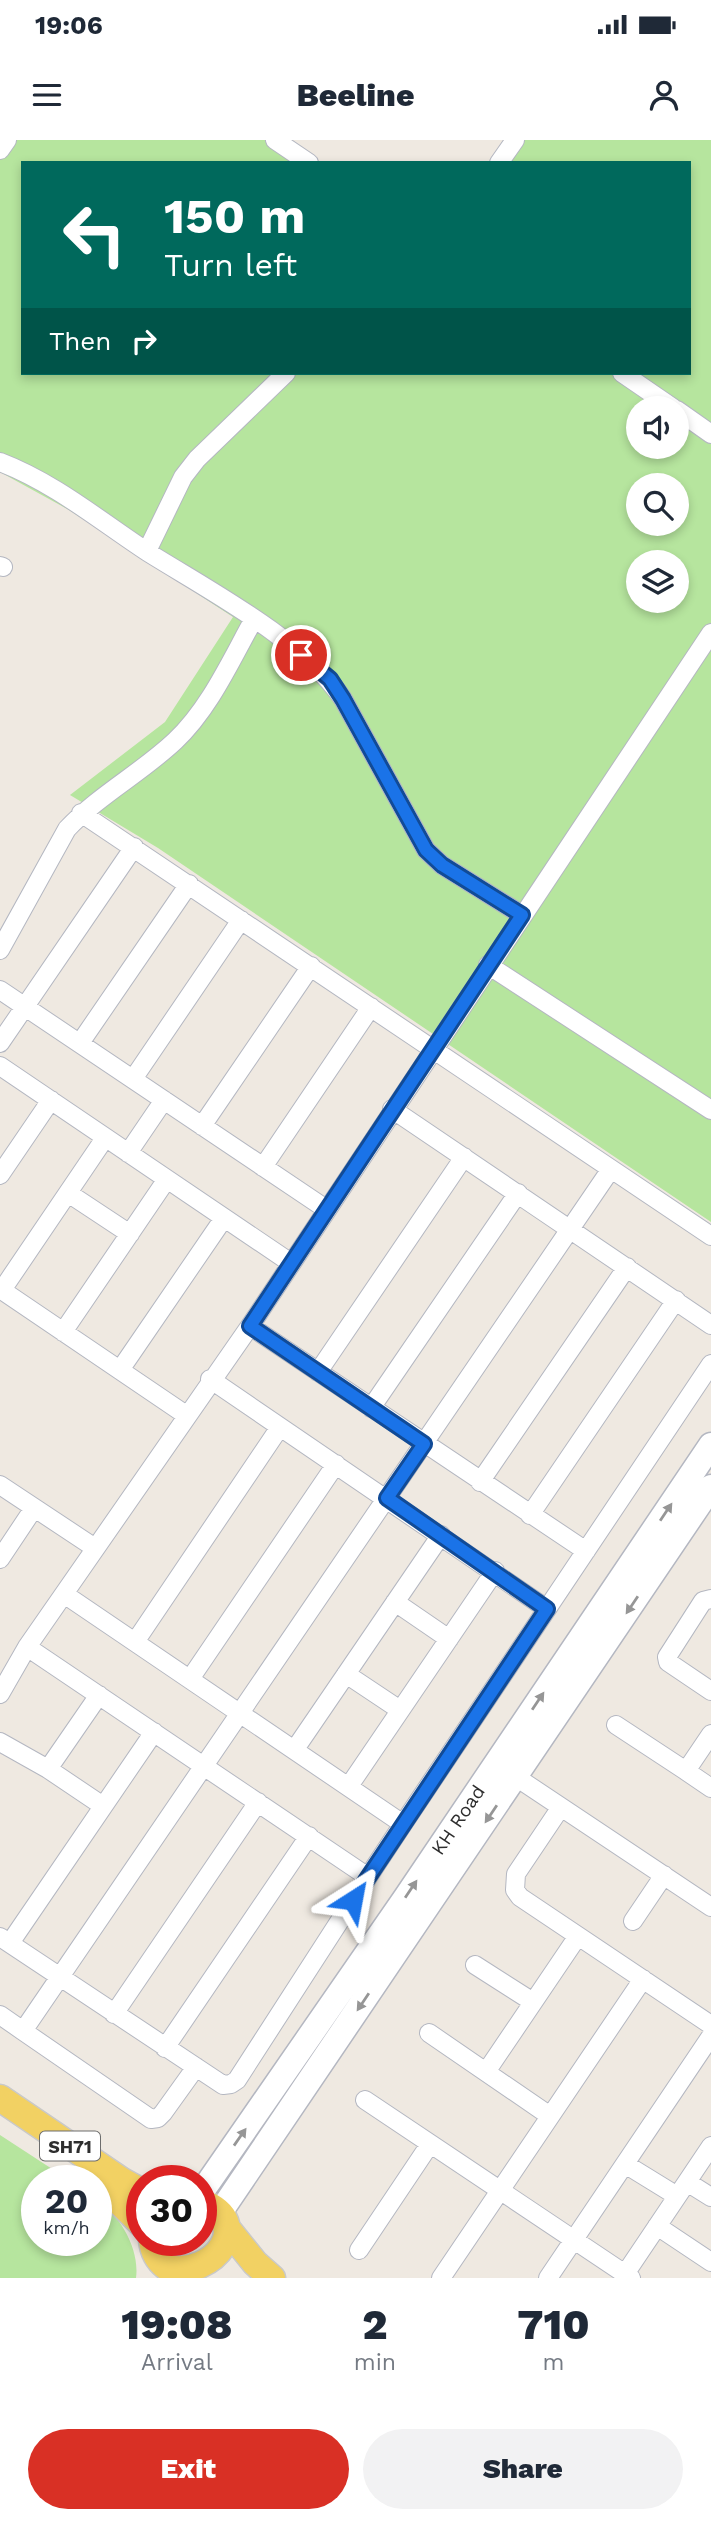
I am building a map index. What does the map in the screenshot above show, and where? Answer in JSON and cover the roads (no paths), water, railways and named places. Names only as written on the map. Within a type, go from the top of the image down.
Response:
[{"type":"main road","name":"KH Road","points":[[217,2212],[506,1770],[711,1445]]},
{"type":"main road","name":"KH Road","points":[[217,2171],[711,1487]]},
{"type":"main road","name":"SH71","points":[[0,2098],[126,2183]]},
{"type":"main road","name":"SH71","points":[[0,2120],[68,2165]]},
{"type":"main road","name":"SH71","points":[[112,2195],[126,2208]]},
{"type":"main road","points":[[217,2215],[255,2263],[272,2278]]},
{"type":"main road","points":[[153,2257],[174,2272],[196,2276],[214,2267],[224,2256],[228,2241],[217,2216]]},
{"type":"street","points":[[0,150],[7,140]]},
{"type":"street","points":[[275,140],[306,161]]},
{"type":"street","points":[[500,161],[515,140]]},
{"type":"street","points":[[147,551],[183,477],[197,459],[284,375]]},
{"type":"street","points":[[625,375],[656,396]]},
{"type":"street","points":[[689,419],[711,434]]},
{"type":"street","points":[[0,462],[31,474],[55,488],[254,619],[330,679],[426,850],[442,865],[522,915]]},
{"type":"street","points":[[0,950],[66,829],[81,813],[151,763],[178,738],[203,707],[254,619]]},
{"type":"street","points":[[0,1694],[27,1647],[250,1326],[711,632]]},
{"type":"street","points":[[81,813],[711,1236]]},
{"type":"street","points":[[0,1043],[134,847]]},
{"type":"street","points":[[80,1043],[189,884]]},
{"type":"street","points":[[133,1079],[242,920]]},
{"type":"street","points":[[488,965],[711,1110]]},
{"type":"street","points":[[202,1126],[311,966]]},
{"type":"street","points":[[0,990],[326,1209]]},
{"type":"street","points":[[262,1167],[372,1007]]},
{"type":"street","points":[[0,1066],[291,1263]]},
{"type":"street","points":[[0,1175],[51,1100]]},
{"type":"street","points":[[128,1153],[164,1100]]},
{"type":"street","points":[[392,1109],[711,1325]]},
{"type":"street","points":[[105,1138],[1,1290],[186,1415]]},
{"type":"street","points":[[318,1372],[464,1157]]},
{"type":"street","points":[[23,2031],[611,1169]]},
{"type":"street","points":[[63,1332],[167,1179]]},
{"type":"street","points":[[68,1193],[130,1234]]},
{"type":"street","points":[[371,1408],[518,1193]]},
{"type":"street","points":[[121,1370],[224,1218]]},
{"type":"street","points":[[480,1482],[627,1267]]},
{"type":"street","points":[[530,1515],[676,1300]]},
{"type":"street","points":[[250,1326],[586,1551]]},
{"type":"street","points":[[154,1732],[5,1940],[223,2085],[231,2084],[237,2080],[403,1824],[711,1364]]},
{"type":"street","points":[[211,1379],[547,1609]]},
{"type":"street","points":[[135,1642],[281,1427]]},
{"type":"street","points":[[190,1679],[336,1464]]},
{"type":"street","points":[[0,1485],[95,1548]]},
{"type":"street","points":[[0,1559],[34,1508]]},
{"type":"street","points":[[295,1749],[441,1535]]},
{"type":"street","points":[[349,1786],[495,1572]]},
{"type":"street","points":[[64,1594],[403,1824]]},
{"type":"street","points":[[711,1599],[703,1601],[667,1657],[668,1662],[711,1691]]},
{"type":"street","points":[[395,1602],[449,1639]]},
{"type":"street","points":[[27,1647],[368,1877]]},
{"type":"street","points":[[346,1674],[400,1710]]},
{"type":"street","points":[[48,1769],[99,1695]]},
{"type":"street","points":[[616,1725],[711,1788]]},
{"type":"street","points":[[686,1771],[711,1734]]},
{"type":"street","points":[[0,1742],[48,1769],[103,1806]]},
{"type":"street","points":[[506,1770],[711,1907]]},
{"type":"street","points":[[114,2014],[258,1802]]},
{"type":"street","points":[[561,1807],[516,1874],[515,1890],[520,1897],[711,2025]]},
{"type":"street","points":[[165,2048],[309,1836]]},
{"type":"street","points":[[634,1921],[664,1875]]},
{"type":"street","points":[[486,2072],[578,1936]]},
{"type":"street","points":[[475,1965],[533,2002]]},
{"type":"street","points":[[441,2278],[643,1979]]},
{"type":"street","points":[[0,2015],[151,2119],[158,2118],[163,2113],[195,2067]]},
{"type":"street","points":[[429,2033],[550,2116]]},
{"type":"street","points":[[548,2278],[711,2036]]},
{"type":"street","points":[[365,2100],[628,2276],[657,2225],[711,2146]]},
{"type":"street","points":[[359,2250],[430,2144]]},
{"type":"street","points":[[625,2165],[682,2189],[711,2197]]},
{"type":"street","points":[[657,2225],[711,2262]]}]
